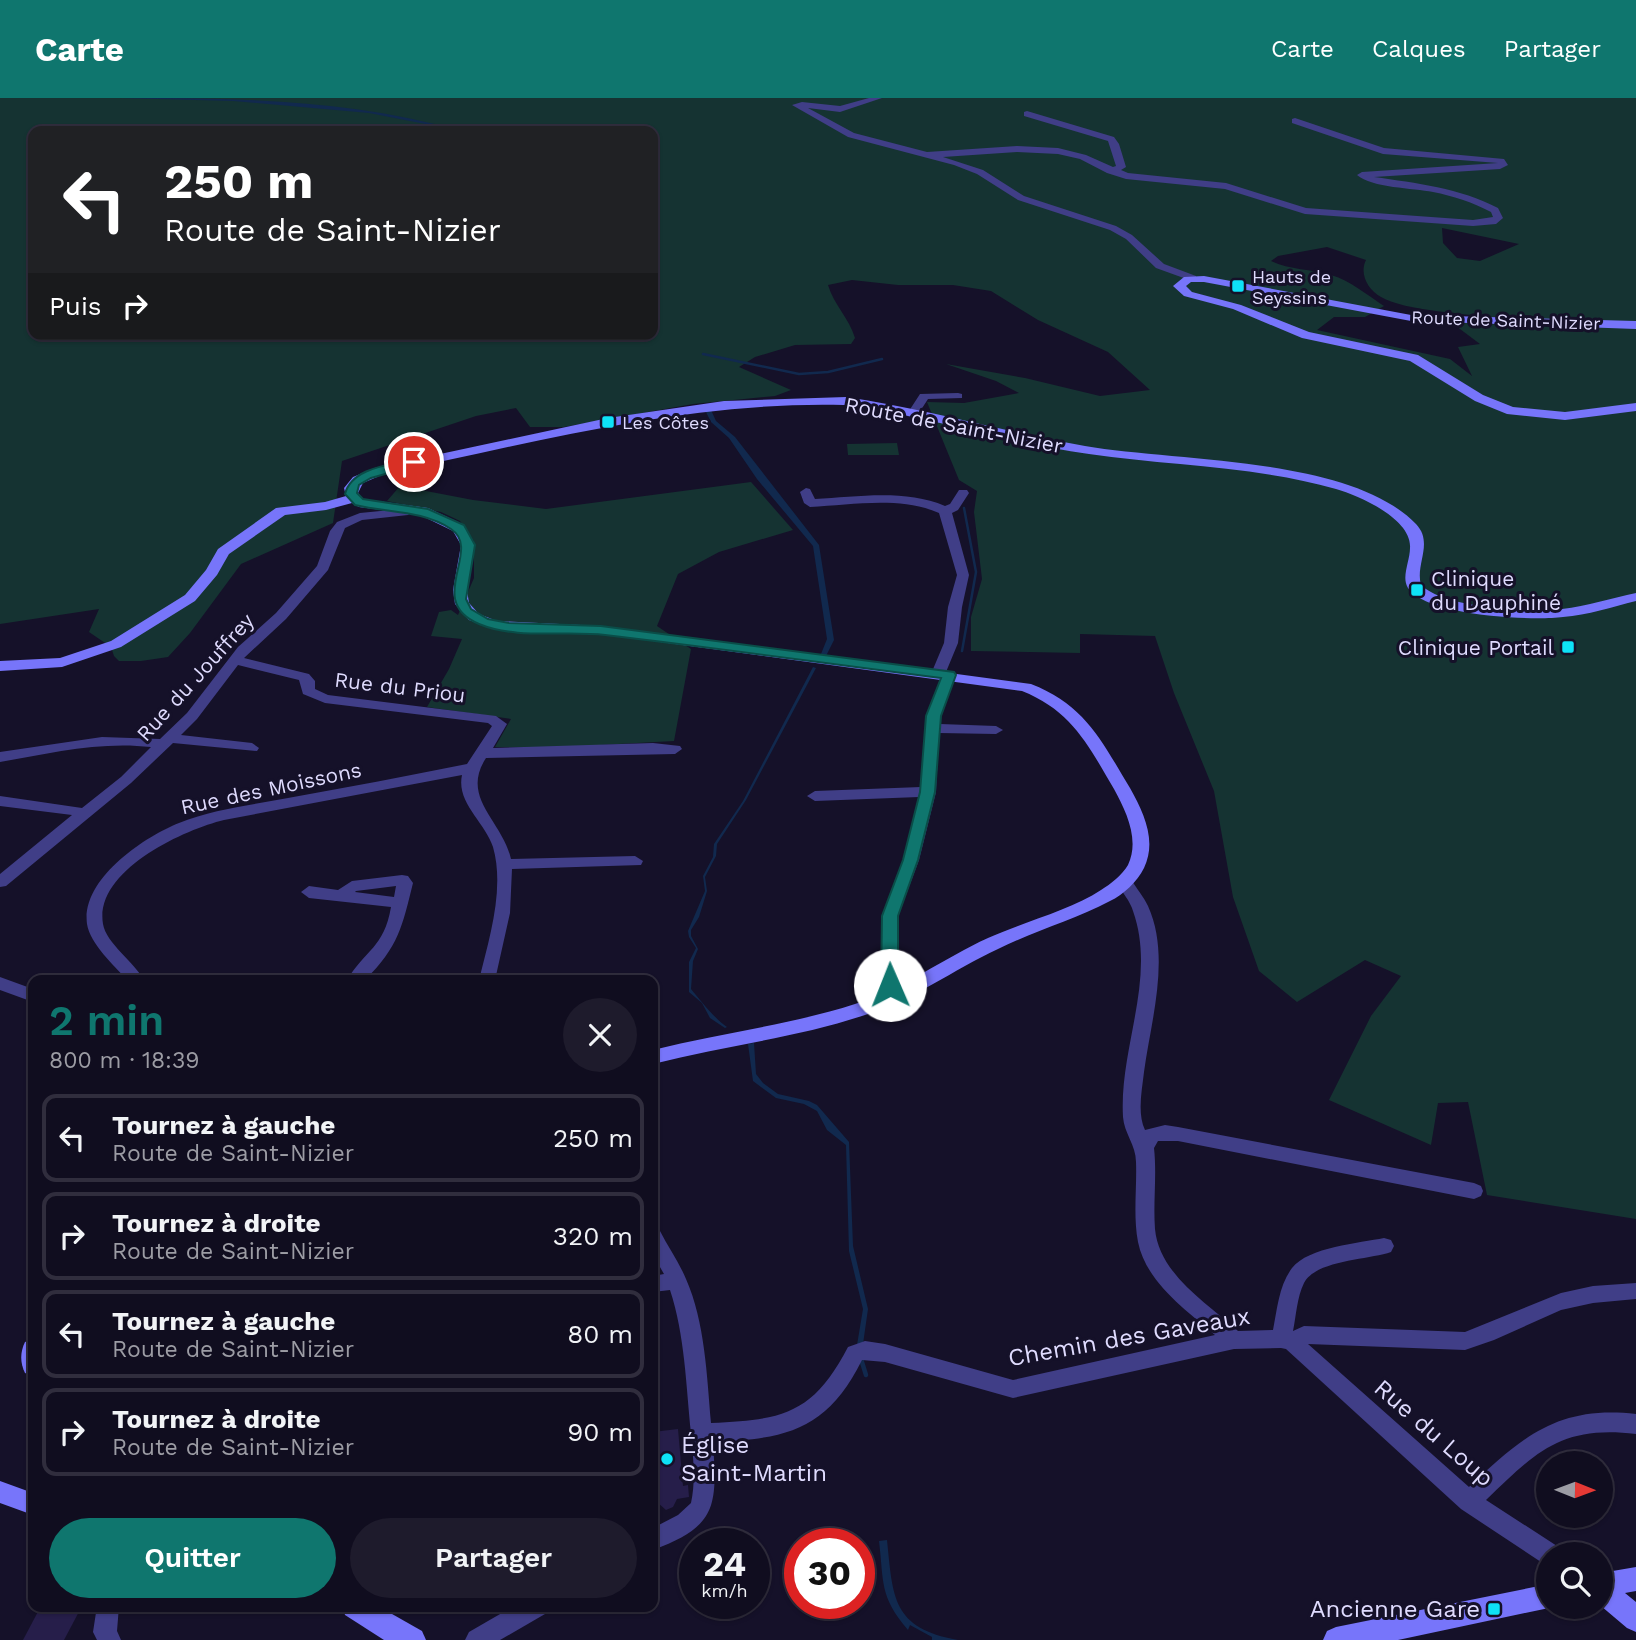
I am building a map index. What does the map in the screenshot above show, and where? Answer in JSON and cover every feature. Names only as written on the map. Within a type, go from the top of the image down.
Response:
[{"type":"main road","points":[[1192,278],[1181,282],[1179,286],[1183,291],[1237,307],[1317,338],[1415,358],[1479,398],[1511,411],[1555,416],[1636,407]]},
{"type":"main road","name":"Route de Saint-Nizier","points":[[1192,278],[1404,317],[1636,325]]},
{"type":"main road","name":"Route de Saint-Nizier","points":[[354,498],[351,488],[354,484],[380,471],[494,444],[641,416],[724,405],[834,401],[874,405],[1074,448],[1294,475],[1352,490],[1393,510],[1413,529],[1418,545],[1412,580],[1414,586],[1422,594],[1444,603],[1509,613],[1537,614],[1572,611],[1636,597]]},
{"type":"main road","points":[[0,666],[62,662],[89,655],[137,633],[190,598],[212,572],[223,552],[281,510],[326,506],[354,498],[370,505],[434,514],[452,523],[465,536],[468,554],[460,599],[466,611],[484,622],[509,627],[601,631],[999,681],[1044,693],[1059,701],[1086,727],[1138,821],[1141,851],[1135,870],[1125,883],[1106,896],[978,950],[863,1010],[813,1024],[709,1042],[658,1057]]},
{"type":"main road","points":[[0,1492],[28,1502]]},
{"type":"main road","points":[[1613,1584],[1636,1579]]},
{"type":"main road","points":[[1613,1598],[1636,1619]]},
{"type":"main road","points":[[1336,1640],[1536,1599]]},
{"type":"main road","points":[[363,1612],[413,1640]]},
{"type":"street","points":[[878,98],[840,109],[796,105],[851,135],[980,172],[1021,198],[1113,228],[1129,237],[1160,266],[1192,278]]},
{"type":"street","points":[[1027,114],[1111,139],[1121,167],[1110,171]]},
{"type":"street","points":[[928,155],[1039,149],[1077,155],[1110,171],[1150,179],[1226,186],[1305,211],[1327,214],[1347,213],[1473,223],[1493,222],[1499,214],[1489,206],[1421,186],[1369,179],[1362,175],[1500,166],[1504,163],[1496,159],[1445,158],[1383,151],[1295,121]]},
{"type":"street","points":[[914,414],[924,396],[958,396]]},
{"type":"street","points":[[806,492],[810,503],[892,501],[936,505],[944,510],[963,575],[955,607],[951,643],[933,716],[928,792],[911,860],[890,916],[890,998]]},
{"type":"street","points":[[944,510],[954,507],[963,492]]},
{"type":"street","name":"Rue du Jouffrey","points":[[0,882],[85,814],[192,716],[234,660],[281,616],[323,567],[336,531],[341,525],[360,517],[410,509]]},
{"type":"street","name":"Rue du Priou","points":[[234,660],[304,677],[308,681],[308,691],[325,699],[491,719],[500,724],[483,753]]},
{"type":"street","points":[[934,728],[996,730]]},
{"type":"street","points":[[0,757],[92,740],[135,739],[253,748]]},
{"type":"street","points":[[488,975],[499,926],[506,864],[498,841],[471,795],[468,775],[483,753],[675,749]]},
{"type":"street","name":"Rue des Moissons","points":[[132,975],[95,927],[94,906],[104,885],[165,835],[187,825],[243,812],[472,768]]},
{"type":"street","points":[[816,796],[928,792]]},
{"type":"street","points":[[0,801],[85,814]]},
{"type":"street","points":[[506,864],[635,861]]},
{"type":"street","points":[[0,862],[18,866]]},
{"type":"street","points":[[1125,883],[1136,895],[1144,913],[1150,956],[1132,1119],[1144,1147],[1150,1251],[1170,1281],[1234,1340]]},
{"type":"street","points":[[309,892],[400,903],[397,919],[387,941],[360,975]]},
{"type":"street","points":[[0,983],[28,994]]},
{"type":"street","points":[[1144,1147],[1152,1135],[1165,1132],[1474,1191]]},
{"type":"street","points":[[658,1246],[677,1280],[687,1309],[696,1368],[706,1497],[692,1518],[658,1536]]},
{"type":"street","points":[[1287,1341],[1293,1287],[1300,1272],[1314,1262],[1384,1246]]},
{"type":"street","points":[[658,1283],[677,1280]]},
{"type":"street","name":"Chemin des Gaveaux","points":[[701,1433],[765,1430],[803,1417],[829,1397],[845,1376],[855,1353],[865,1350],[885,1353],[1013,1389],[1234,1340],[1287,1341],[1304,1335],[1465,1341],[1484,1337],[1552,1305],[1600,1292],[1636,1291]]},
{"type":"street","name":"Rue du Loup","points":[[1287,1341],[1469,1502],[1536,1546]]},
{"type":"street","points":[[1469,1502],[1499,1473],[1552,1433],[1588,1424],[1636,1424]]},
{"type":"street","points":[[107,1612],[105,1632],[109,1640]]},
{"type":"street","points":[[477,1640],[526,1612]]},
{"type":"green space","points":[[0,98],[1636,98],[1636,1219],[1487,1195],[1468,1102],[1438,1103],[1431,1145],[1329,1100],[1371,1016],[1401,976],[1365,960],[1297,1002],[1259,971],[1233,897],[1214,791],[1174,693],[1155,636],[1080,634],[1080,653],[971,651],[971,617],[982,579],[974,512],[977,491],[959,480],[927,402],[964,403],[1019,393],[996,381],[946,364],[1025,378],[1100,396],[1150,390],[1108,352],[1038,320],[991,291],[953,285],[898,285],[852,280],[828,285],[855,338],[851,344],[795,345],[755,357],[739,367],[791,390],[775,396],[693,404],[564,427],[530,427],[516,408],[476,416],[342,461],[333,523],[241,564],[190,633],[168,657],[119,661],[111,647],[89,632],[99,609],[0,624]],"holes":[[[1442,228],[1519,244],[1480,261],[1457,258],[1443,243]],[[1327,247],[1366,260],[1364,276],[1369,286],[1376,294],[1392,302],[1421,309],[1500,318],[1499,323],[1452,323],[1480,344],[1458,347],[1472,376],[1450,359],[1317,330],[1334,317],[1365,317],[1384,306],[1338,278],[1271,261],[1278,256]]]},
{"type":"green space","points":[[897,443],[899,455],[848,455],[847,444]]},
{"type":"green space","points":[[751,482],[793,530],[719,552],[678,574],[657,626],[691,649],[674,741],[544,748],[495,747],[511,719],[427,707],[449,669],[462,639],[431,636],[439,612],[451,610],[458,615],[474,578],[474,541],[460,521],[441,512],[387,501],[400,486],[473,500],[546,509]]},
{"type":"water","points":[[119,98],[292,102],[377,112],[442,126],[369,113],[233,101]]},
{"type":"water","points":[[705,410],[711,410],[716,421],[735,437],[819,545],[834,640],[826,656],[821,654],[827,639],[813,546],[757,479],[729,438],[711,422]]},
{"type":"water","points":[[813,667],[816,668],[746,800],[717,844],[716,856],[705,877],[707,891],[699,917],[691,930],[698,949],[693,961],[691,989],[727,1027],[725,1028],[710,1018],[702,1003],[689,992],[689,962],[696,948],[688,931],[705,891],[703,876],[713,857],[714,844],[743,801]]},
{"type":"water","points":[[754,1043],[756,1074],[763,1083],[778,1094],[817,1105],[849,1142],[853,1246],[868,1309],[863,1344],[857,1345],[863,1309],[849,1251],[846,1145],[827,1130],[817,1111],[804,1104],[776,1098],[753,1081],[748,1044]]},
{"type":"water","points":[[887,1540],[891,1578],[900,1607],[908,1618],[920,1627],[936,1635],[958,1640],[932,1640],[932,1637],[910,1625],[908,1630],[899,1618],[884,1588],[879,1541]]},
{"type":"building","name":"Église Saint-Martin","points":[[678,1429],[683,1486],[688,1485],[689,1497],[677,1499],[673,1507],[666,1510],[658,1503],[658,1431]]},
{"type":"building","points":[[38,1612],[79,1612],[64,1640],[23,1640]]},
{"type":"waterway","points":[[703,354],[799,374],[828,372],[882,359]]},
{"type":"waterway","points":[[962,651],[976,572],[964,508]]},
{"type":"waterway","points":[[861,1359],[866,1375]]},
{"type":"place","name":"Hauts de Seyssins","points":[[1238,286]]},
{"type":"place","name":"Les Côtes","points":[[608,422]]},
{"type":"place","name":"Clinique du Dauphiné","points":[[1417,590]]},
{"type":"place","name":"Clinique Portail","points":[[1568,647]]},
{"type":"place","name":"Église Saint-Martin","points":[[667,1459]]},
{"type":"place","name":"Ancienne Gare","points":[[1494,1609]]},
{"type":"route","points":[[414,462],[367,475],[354,484],[351,494],[359,503],[424,511],[459,528],[468,545],[460,599],[466,611],[484,622],[509,627],[575,628],[949,675],[933,716],[928,792],[911,860],[890,916],[890,985]]}]
